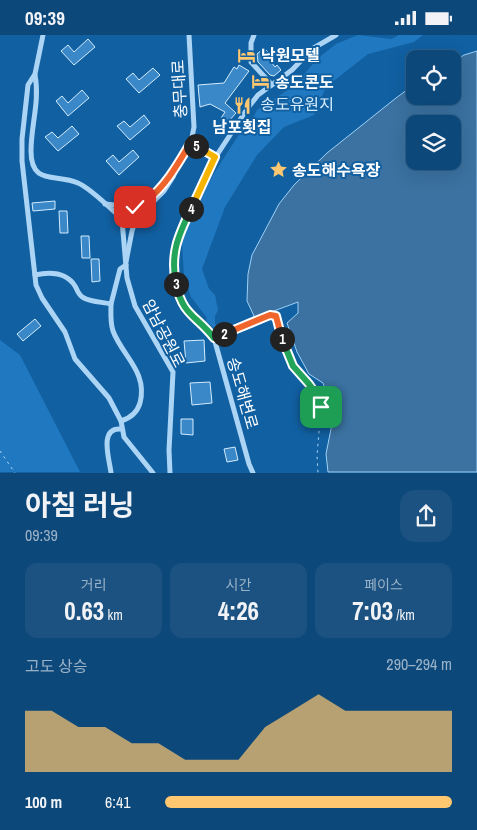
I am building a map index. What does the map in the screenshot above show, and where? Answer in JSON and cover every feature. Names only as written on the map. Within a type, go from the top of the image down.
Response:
[{"type":"street","points":[[43,35],[35,74],[37,99],[31,135],[31,156],[34,170],[42,176],[78,183],[105,203],[121,218],[130,223],[164,191],[173,177],[178,164]]},
{"type":"street","name":"충무대로","points":[[188,35],[194,127],[191,142]]},
{"type":"street","points":[[254,35],[251,43],[251,62],[272,85]]},
{"type":"street","name":"송도해변로","points":[[253,473],[214,338],[207,329],[187,312],[179,298],[173,255],[177,238],[215,157],[246,109],[258,95],[292,70],[312,49],[336,35]]},
{"type":"street","points":[[35,74],[28,85],[26,97],[22,161],[36,285],[42,298],[65,332],[75,359],[109,398],[121,421],[124,437],[153,473]]},
{"type":"street","points":[[26,97],[34,95],[37,99]]},
{"type":"street","points":[[105,203],[124,206],[131,205],[141,203],[153,196],[178,164],[191,142],[215,157]]},
{"type":"street","points":[[131,205],[137,211],[136,219]]},
{"type":"street","points":[[121,218],[121,209],[124,206]]},
{"type":"street","name":"암남공원로","points":[[121,218],[127,277],[135,305],[173,372],[169,443],[170,473]]},
{"type":"street","name":"암남공원로","points":[[126,265],[136,219]]},
{"type":"street","points":[[121,421],[130,418],[138,409],[142,385],[136,369],[121,349],[112,329],[110,317],[111,304],[120,269],[126,265]]},
{"type":"street","points":[[35,275],[43,273],[61,275],[74,284],[78,293],[85,299],[111,304]]},
{"type":"street","points":[[111,473],[106,445],[113,431],[122,429]]},
{"type":"path","points":[[214,338],[270,315],[276,316],[293,366],[318,397],[321,407],[317,456],[318,473]]},
{"type":"path","points":[[0,451],[14,473]]},
{"type":"green space","name":"송도유원지","points":[[358,35],[391,39],[399,35],[423,35],[414,42],[368,54],[326,87],[314,115],[284,127],[257,155],[225,207],[202,269],[209,289],[215,295],[218,310],[215,316],[215,324],[231,328],[220,334],[206,321],[207,318],[191,297],[184,276],[182,243],[189,224],[213,175],[257,110],[294,86],[317,59],[336,44]]},
{"type":"green space","points":[[0,340],[20,355],[80,472],[0,472]]},
{"type":"shaded area","points":[[477,51],[477,472],[328,472],[326,454],[332,424],[329,399],[323,383],[309,374],[297,352],[287,323],[298,313],[298,302],[255,318],[247,301],[248,274],[252,255],[279,204],[294,185],[327,153],[406,91],[406,105],[461,105],[461,57]]},
{"type":"building","points":[[88,39],[95,47],[74,65],[61,51],[68,45],[74,52]]},
{"type":"building","points":[[264,48],[270,54],[267,57],[275,67],[277,65],[281,70],[274,76],[270,75],[258,62],[257,54]]},
{"type":"building","points":[[239,65],[249,71],[225,103],[236,113],[227,123],[221,118],[225,112],[210,104],[200,107],[198,85],[224,83],[234,67],[237,69]]},
{"type":"building","points":[[153,68],[160,75],[139,93],[126,79],[133,73],[139,80]]},
{"type":"building","points":[[82,90],[89,98],[68,116],[56,101],[62,96],[68,103]]},
{"type":"building","points":[[144,115],[150,123],[130,140],[117,126],[124,121],[130,127]]},
{"type":"building","points":[[72,126],[79,134],[58,151],[45,137],[52,132],[58,138]]},
{"type":"building","points":[[133,150],[139,157],[119,175],[106,161],[113,155],[119,162]]},
{"type":"building","points":[[55,201],[55,209],[33,211],[32,203]]},
{"type":"building","points":[[59,211],[67,211],[68,233],[60,233]]},
{"type":"building","points":[[81,236],[89,236],[90,258],[82,258]]},
{"type":"building","points":[[91,259],[99,259],[100,281],[92,282]]},
{"type":"building","points":[[35,319],[41,326],[23,341],[17,334]]},
{"type":"building","points":[[204,340],[205,361],[186,363],[184,341]]},
{"type":"building","points":[[210,382],[212,403],[192,405],[190,383]]},
{"type":"building","points":[[181,419],[193,419],[193,435],[181,434]]},
{"type":"building","points":[[235,447],[238,460],[227,462],[224,449]]},
{"type":"place","name":"낙원모텔","points":[[247,55]]},
{"type":"place","name":"송도콘도","points":[[261,82]]},
{"type":"place","name":"남포횟집","points":[[242,105]]},
{"type":"place","name":"송도해수욕장","points":[[278,170]]},
{"type":"route","points":[[135,207],[131,205],[146,201],[162,186],[191,142],[215,157],[177,238],[173,255],[179,298],[187,312],[207,329],[214,338],[270,315],[276,316],[293,366],[318,397],[321,407]]}]
